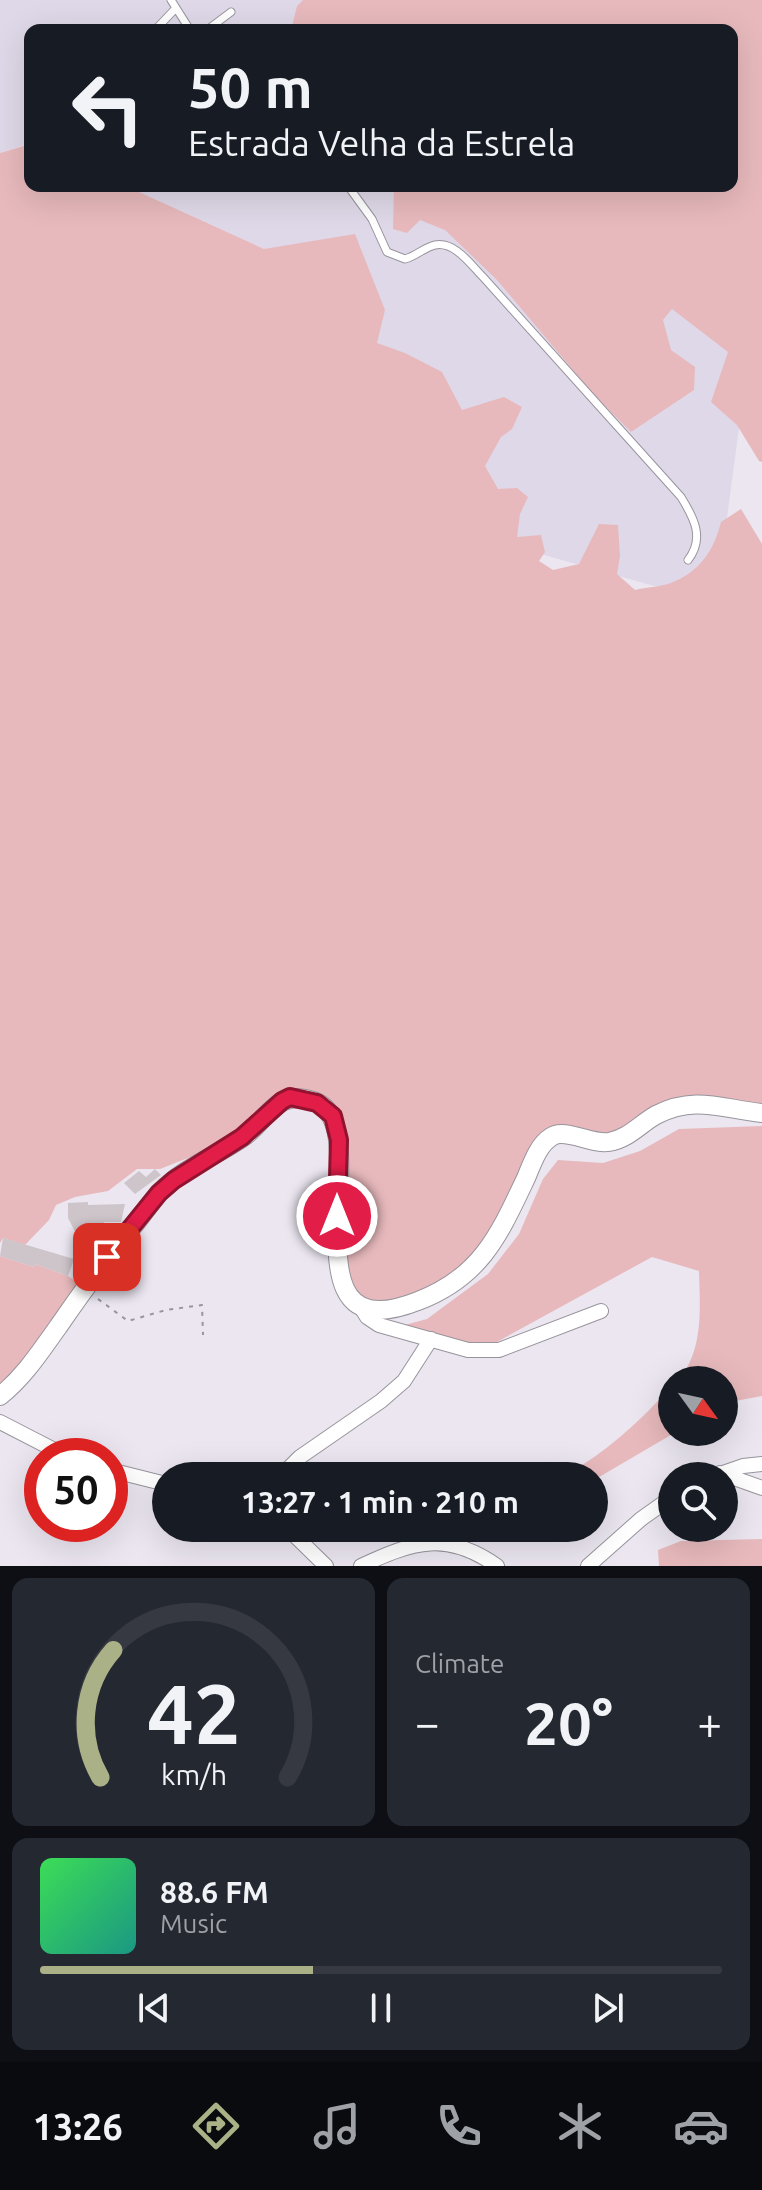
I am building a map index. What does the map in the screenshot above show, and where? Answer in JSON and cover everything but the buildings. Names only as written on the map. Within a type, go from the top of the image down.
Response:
[{"type":"main road","points":[[0,1396],[24,1374],[107,1257],[166,1186],[200,1161],[242,1137],[282,1101],[299,1097],[324,1107],[333,1116],[337,1126],[338,1260],[347,1290],[359,1304],[382,1310],[438,1293],[477,1264],[501,1232],[538,1152],[550,1137],[562,1134],[594,1143],[611,1142],[622,1139],[665,1111],[697,1103],[762,1113]]},
{"type":"street","points":[[359,1304],[367,1317],[379,1325],[468,1350],[499,1350],[601,1311]]},
{"type":"street","points":[[295,1462],[381,1401],[412,1371],[431,1339]]},
{"type":"street","points":[[0,1422],[27,1438]]},
{"type":"street","points":[[738,1469],[762,1464]]},
{"type":"street","points":[[128,1474],[152,1480]]},
{"type":"street","points":[[738,1481],[762,1488]]},
{"type":"street","points":[[588,1566],[658,1507]]},
{"type":"street","points":[[302,1542],[326,1566]]},
{"type":"street","points":[[361,1566],[412,1547],[446,1542],[478,1552],[497,1566]]},
{"type":"lane","points":[[171,0],[186,24]]},
{"type":"lane","points":[[161,24],[176,8]]},
{"type":"lane","points":[[215,24],[231,12]]},
{"type":"lane","points":[[352,192],[372,219],[387,252],[405,259],[436,245],[448,246],[483,277],[681,497],[697,531],[697,543],[688,560]]},
{"type":"path","points":[[85,1289],[128,1321],[176,1308],[202,1305],[203,1335]]},
{"type":"shaded area","points":[[0,0],[472,0],[474,24],[24,24],[24,145],[0,153]]},
{"type":"shaded area","points":[[303,0],[762,0],[762,462],[737,425],[711,402],[728,352],[672,309],[663,320],[671,350],[695,367],[694,390],[631,432],[594,395],[497,280],[445,230],[420,220],[407,233],[393,229],[394,192],[738,192],[738,24],[292,24],[297,6]]},
{"type":"shaded area","points":[[24,146],[24,192],[139,192],[264,249],[355,234],[385,310],[377,343],[442,372],[462,410],[504,397],[522,407],[512,429],[501,437],[485,466],[498,489],[517,488],[528,497],[520,514],[517,537],[541,535],[545,552],[539,561],[553,570],[579,564],[599,524],[618,525],[620,556],[617,574],[635,590],[667,584],[697,567],[714,542],[721,522],[741,509],[762,544],[762,1111],[711,1102],[622,1137],[556,1133],[500,1232],[460,1277],[382,1308],[349,1290],[339,1140],[300,1096],[202,1157],[193,1156],[160,1169],[137,1169],[108,1191],[75,1197],[56,1205],[49,1220],[25,1245],[3,1238],[0,1243],[0,153]]},
{"type":"shaded area","points":[[139,192],[491,192],[750,346],[723,548],[672,591],[530,551],[264,249]]},
{"type":"shaded area","points":[[762,1126],[762,1396],[738,1400],[738,1366],[687,1366],[699,1328],[699,1271],[652,1257],[484,1349],[390,1329],[427,1319],[488,1274],[519,1234],[543,1179],[558,1160],[603,1163],[640,1151],[679,1129]]},
{"type":"shaded area","points":[[0,1256],[34,1267],[35,1264],[78,1283],[41,1339],[0,1388]]},
{"type":"shaded area","points":[[658,1401],[658,1443],[608,1472],[608,1462],[586,1462],[622,1436]]},
{"type":"shaded area","points":[[762,1539],[762,1566],[659,1566],[658,1550],[678,1542],[738,1542]]},
{"type":"route","points":[[107,1257],[159,1193],[200,1161],[242,1137],[290,1097],[299,1097],[324,1107],[337,1126],[337,1216]]}]
